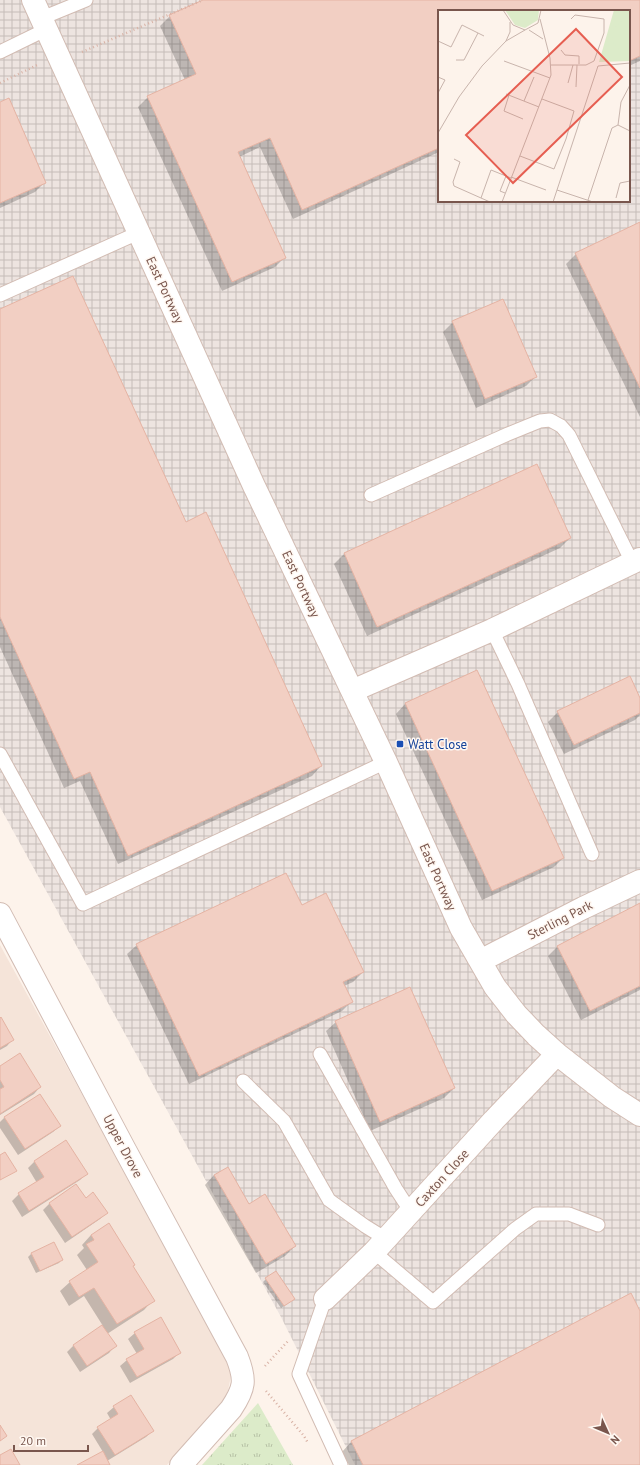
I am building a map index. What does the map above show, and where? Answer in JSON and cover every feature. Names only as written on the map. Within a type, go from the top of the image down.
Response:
[{"type":"street","name":"East Portway","points":[[41,16],[62,60],[138,233],[182,326],[254,486],[386,762],[461,928],[495,987],[516,1014],[557,1054],[612,1097],[640,1115]]},
{"type":"street","points":[[352,691],[492,630],[636,560]]},
{"type":"street","name":"Sterling Park","points":[[480,961],[583,908],[640,881]]},
{"type":"street","name":"Upper Drove","points":[[0,914],[237,1357],[244,1378]]},
{"type":"street","name":"Caxton Close","points":[[325,1298],[380,1246],[494,1120],[557,1054]]},
{"type":"street","points":[[181,1465],[231,1409],[240,1393],[244,1378]]},
{"type":"lane","points":[[0,52],[41,16],[86,0]]},
{"type":"lane","points":[[0,295],[138,233]]},
{"type":"lane","points":[[371,496],[508,434],[540,421],[550,420],[561,426],[569,435],[636,560]]},
{"type":"lane","points":[[492,630],[518,684],[592,854]]},
{"type":"lane","points":[[0,754],[83,904],[386,762]]},
{"type":"lane","points":[[320,1054],[396,1189],[411,1212]]},
{"type":"lane","points":[[243,1081],[284,1121],[329,1200],[365,1226],[380,1246],[433,1302],[515,1229],[536,1214],[569,1214],[598,1225]]},
{"type":"lane","points":[[325,1298],[299,1374],[342,1465]]},
{"type":"path","points":[[0,83],[41,63],[62,60],[203,0]]},
{"type":"path","points":[[244,1378],[254,1377],[304,1436],[310,1448]]},
{"type":"shaded area","points":[[0,0],[640,0],[640,1465],[355,1465],[281,1317],[0,807]]},
{"type":"shaded area","points":[[0,945],[229,1362],[231,1376],[227,1395],[222,1403],[167,1465],[0,1465]]},
{"type":"green space","points":[[258,1403],[293,1465],[202,1465]]},
{"type":"building","points":[[203,0],[640,0],[640,56],[630,61],[630,10],[438,10],[438,148],[302,210],[270,138],[238,152],[286,258],[232,282],[147,96],[196,74],[169,15]]},
{"type":"building","points":[[9,98],[46,183],[0,203],[0,102]]},
{"type":"building","points":[[640,222],[640,388],[575,253]]},
{"type":"building","points":[[73,276],[186,522],[206,512],[322,766],[128,856],[90,772],[74,779],[0,617],[0,309]]},
{"type":"building","points":[[503,299],[537,377],[485,399],[452,321]]},
{"type":"building","points":[[537,464],[571,538],[377,627],[344,553]]},
{"type":"building","points":[[477,670],[564,858],[492,891],[405,703]]},
{"type":"building","points":[[630,676],[640,698],[640,713],[574,745],[557,711]]},
{"type":"building","points":[[286,873],[302,905],[326,893],[364,972],[343,982],[353,1002],[199,1076],[136,944]]},
{"type":"building","points":[[640,903],[640,986],[590,1011],[557,946]]},
{"type":"building","points":[[410,987],[455,1088],[380,1122],[335,1021]]},
{"type":"building","points":[[1,1017],[14,1040],[0,1048],[0,1018]]},
{"type":"building","points":[[20,1053],[41,1087],[0,1114],[0,1089],[4,1087],[0,1080],[0,1066]]},
{"type":"building","points":[[40,1094],[61,1126],[25,1149],[4,1117]]},
{"type":"building","points":[[66,1140],[88,1174],[29,1211],[18,1193],[44,1177],[34,1161]]},
{"type":"building","points":[[5,1152],[17,1171],[0,1180],[0,1155]]},
{"type":"building","points":[[228,1167],[249,1204],[265,1194],[296,1246],[266,1264],[214,1175]]},
{"type":"building","points":[[76,1184],[86,1198],[93,1192],[108,1213],[72,1237],[49,1203]]},
{"type":"building","points":[[109,1223],[155,1301],[117,1324],[94,1288],[79,1297],[69,1281],[98,1262],[86,1244],[94,1240],[91,1235]]},
{"type":"building","points":[[54,1242],[63,1260],[40,1271],[31,1253]]},
{"type":"building","points":[[276,1271],[295,1299],[284,1306],[265,1278]]},
{"type":"building","points":[[631,1293],[640,1311],[640,1465],[363,1465],[351,1441]]},
{"type":"building","points":[[161,1317],[181,1353],[137,1377],[126,1359],[144,1349],[134,1332]]},
{"type":"building","points":[[102,1325],[117,1346],[87,1366],[73,1345]]},
{"type":"building","points":[[131,1395],[154,1431],[115,1455],[97,1427],[118,1414],[113,1406]]},
{"type":"building","points":[[0,1425],[7,1436],[0,1441]]},
{"type":"building","points":[[11,1449],[20,1465],[0,1465],[0,1455]]},
{"type":"building","points":[[103,1451],[110,1465],[77,1465]]},
{"type":"place","name":"Watt Close","points":[[400,744]]}]
